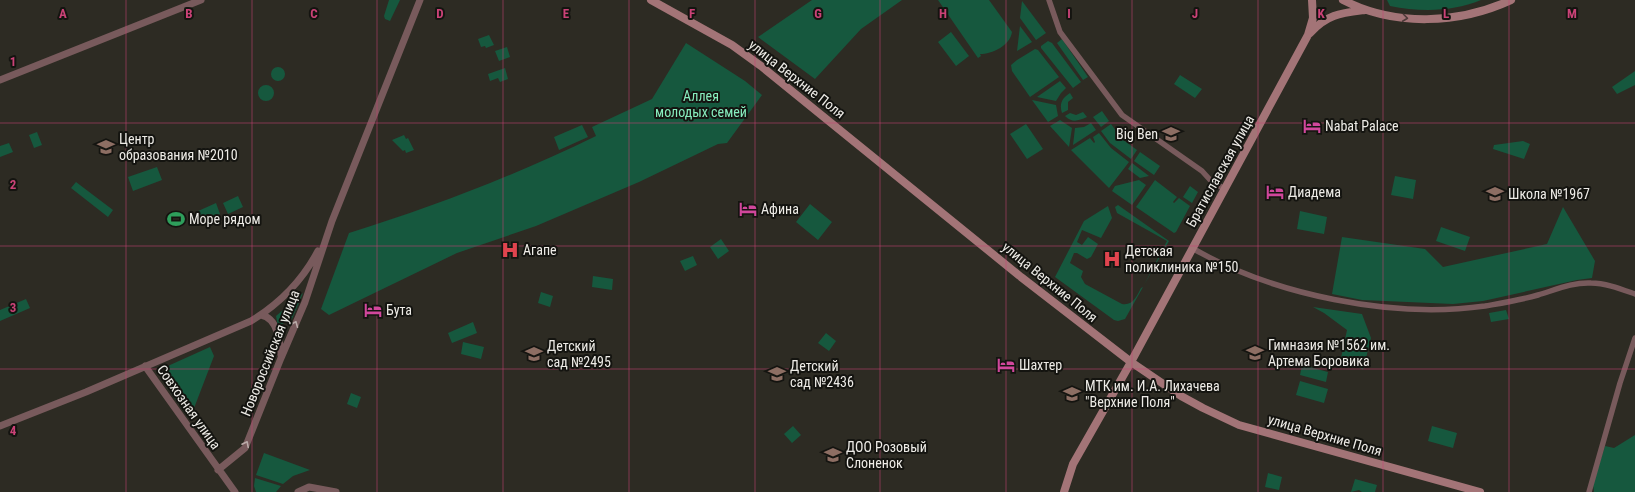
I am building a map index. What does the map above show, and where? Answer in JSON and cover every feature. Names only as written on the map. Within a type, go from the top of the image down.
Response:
[{"type":"main road","name":"улица Верхние Поля","points":[[651,0],[732,45],[780,81],[1021,277],[1131,362],[1181,396],[1239,425],[1480,492]]},
{"type":"main road","name":"Братиславская улица","points":[[1064,492],[1073,464],[1131,362],[1308,35],[1313,18],[1312,0]]},
{"type":"main road","name":"Братиславская улица","points":[[1343,0],[1380,14],[1411,19],[1444,18],[1478,13],[1511,0]]},
{"type":"main road","name":"Братиславская улица","points":[[1308,35],[1320,23],[1333,15],[1367,10]]},
{"type":"street","points":[[0,80],[201,0]]},
{"type":"street","name":"Новороссийская улица","points":[[218,470],[245,448],[305,302],[328,233],[420,0]]},
{"type":"street","points":[[1049,0],[1060,32],[1122,115],[1199,169],[1212,182],[1225,189]]},
{"type":"street","name":"Новороссийская улица","points":[[145,366],[232,330],[274,307],[296,286],[311,265],[328,233]]},
{"type":"street","points":[[1192,248],[1208,258],[1229,267],[1283,286],[1360,305],[1399,308],[1463,308],[1537,296],[1577,283],[1591,282],[1607,285],[1635,294]]},
{"type":"street","points":[[261,315],[268,318],[276,329],[279,339],[281,358]]},
{"type":"street","points":[[1589,492],[1620,383],[1635,338]]},
{"type":"street","name":"Совхозная улица","points":[[0,426],[145,366],[234,492]]},
{"type":"street","points":[[298,492],[309,487],[336,492]]},
{"type":"green space","points":[[389,0],[400,0],[390,21],[385,19],[384,16]]},
{"type":"green space","points":[[812,0],[902,0],[861,29],[815,79],[758,37]]},
{"type":"green space","points":[[938,0],[989,0],[1012,32],[1011,37],[1000,48],[990,53],[980,54],[981,56],[978,58]]},
{"type":"green space","points":[[1387,0],[1481,0],[1459,7],[1424,10],[1390,6]]},
{"type":"green space","points":[[1022,1],[1046,33],[1036,40],[1020,18]]},
{"type":"green space","points":[[1020,26],[1032,42],[1017,51]]},
{"type":"green space","points":[[951,32],[969,56],[956,66],[938,42]]},
{"type":"green space","points":[[489,35],[494,45],[486,48],[485,46],[481,47],[478,39]]},
{"type":"green space","points":[[1062,39],[1088,77],[1083,80],[1057,43]]},
{"type":"green space","points":[[1048,41],[1052,43],[1081,82],[1073,88],[1041,48],[1041,46]]},
{"type":"green space","name":"Аллея молодых семей","points":[[686,43],[745,81],[762,95],[727,143],[718,144],[639,182],[536,226],[457,253],[329,315],[321,309],[349,233],[443,201],[505,177],[596,136],[592,127],[652,99]]},
{"type":"green space","points":[[507,47],[510,57],[499,61],[495,51]]},
{"type":"green space","points":[[1035,49],[1038,50],[1059,77],[1030,97],[1012,71],[1011,65]]},
{"type":"green space","points":[[275,67],[281,67],[285,71],[285,77],[281,81],[275,81],[271,77],[271,71]]},
{"type":"green space","points":[[505,68],[508,79],[500,82],[498,78],[490,81],[488,74]]},
{"type":"green space","points":[[1635,71],[1635,85],[1617,94],[1612,87]]},
{"type":"green space","points":[[1180,75],[1202,89],[1195,98],[1174,84]]},
{"type":"green space","points":[[1060,81],[1066,88],[1056,101],[1037,97]]},
{"type":"green space","points":[[263,85],[269,85],[274,90],[272,99],[269,101],[263,101],[258,96],[258,90]]},
{"type":"green space","points":[[1070,93],[1073,98],[1068,102],[1068,110],[1062,113],[1062,102]]},
{"type":"green space","points":[[1032,100],[1056,105],[1058,116],[1048,122]]},
{"type":"green space","points":[[1102,111],[1109,121],[1101,127],[1093,117]]},
{"type":"green space","points":[[1083,112],[1087,117],[1078,120],[1070,120],[1065,116],[1070,113],[1076,115]]},
{"type":"green space","points":[[1060,120],[1072,128],[1069,147],[1050,126]]},
{"type":"green space","points":[[1091,123],[1096,130],[1073,145],[1075,128],[1084,127]]},
{"type":"green space","points":[[1026,124],[1043,149],[1027,159],[1010,134]]},
{"type":"green space","points":[[1111,124],[1122,139],[1137,150],[1131,159],[1110,143],[1101,131]]},
{"type":"green space","points":[[582,125],[588,137],[559,150],[554,137]]},
{"type":"green space","points":[[37,132],[42,145],[34,148],[29,135]]},
{"type":"green space","points":[[1099,133],[1111,148],[1129,162],[1109,188],[1071,150],[1090,138],[1094,143],[1093,137]]},
{"type":"green space","points":[[404,135],[406,139],[408,138],[414,150],[406,153],[405,150],[403,151],[392,140]]},
{"type":"green space","points":[[1523,141],[1530,144],[1524,159],[1493,149],[1494,145]]},
{"type":"green space","points":[[9,143],[13,152],[0,157],[0,146]]},
{"type":"green space","points":[[1140,152],[1160,166],[1154,175],[1134,161]]},
{"type":"green space","points":[[1132,163],[1149,176],[1140,178],[1128,169]]},
{"type":"green space","points":[[157,167],[162,180],[133,191],[128,177]]},
{"type":"green space","points":[[1395,176],[1416,180],[1413,199],[1391,195]]},
{"type":"green space","points":[[1139,180],[1146,185],[1132,205],[1112,191],[1115,186]]},
{"type":"green space","points":[[1155,180],[1177,197],[1173,202],[1174,203],[1179,198],[1190,206],[1176,232],[1174,233],[1136,207]]},
{"type":"green space","points":[[76,182],[113,210],[108,217],[71,188]]},
{"type":"green space","points":[[1190,186],[1198,192],[1192,203],[1183,197]]},
{"type":"green space","points":[[238,196],[243,207],[228,214],[223,203]]},
{"type":"green space","points":[[216,203],[220,214],[200,222],[196,212]]},
{"type":"green space","points":[[810,204],[832,222],[818,240],[796,222]]},
{"type":"green space","points":[[1118,205],[1169,241],[1144,285],[1167,241],[1117,213],[1115,207]]},
{"type":"green space","points":[[1108,206],[1112,218],[1101,238],[1082,230],[1077,242],[1082,245],[1088,237],[1098,244],[1091,257],[1087,259],[1077,253],[1074,253],[1070,263],[1083,271],[1081,277],[1085,284],[1122,304],[1132,302],[1143,287],[1125,319],[1118,321],[1114,320],[1055,277],[1084,221]]},
{"type":"green space","points":[[1563,207],[1595,261],[1592,278],[1483,301],[1453,304],[1362,300],[1332,294],[1342,237],[1425,249],[1443,267],[1547,244]]},
{"type":"green space","points":[[1300,211],[1327,217],[1324,234],[1297,229]]},
{"type":"green space","points":[[1441,227],[1470,237],[1465,251],[1436,241]]},
{"type":"green space","points":[[721,239],[729,251],[718,259],[710,247]]},
{"type":"green space","points":[[693,256],[697,265],[685,271],[680,261]]},
{"type":"green space","points":[[593,276],[613,279],[612,290],[592,287]]},
{"type":"green space","points":[[541,292],[553,296],[550,307],[538,303]]},
{"type":"green space","points":[[303,293],[292,319],[278,326],[276,316]]},
{"type":"green space","points":[[26,299],[30,308],[0,321],[0,310]]},
{"type":"green space","points":[[1313,307],[1362,314],[1371,338],[1363,370],[1352,362],[1341,358],[1347,330]]},
{"type":"green space","points":[[1506,310],[1509,319],[1491,322],[1489,313]]},
{"type":"green space","points":[[473,322],[477,333],[452,343],[448,333]]},
{"type":"green space","points":[[826,333],[836,341],[829,351],[818,343]]},
{"type":"green space","points":[[463,342],[484,347],[481,359],[461,354]]},
{"type":"green space","points":[[210,347],[214,356],[191,416],[188,417],[163,381],[161,375],[170,365]]},
{"type":"green space","points":[[1302,365],[1328,372],[1326,382],[1300,375]]},
{"type":"green space","points":[[1300,381],[1328,389],[1324,403],[1296,395]]},
{"type":"green space","points":[[351,393],[361,397],[357,408],[347,404]]},
{"type":"green space","points":[[793,426],[801,435],[792,443],[784,434]]},
{"type":"green space","points":[[1432,426],[1457,433],[1453,448],[1428,441]]},
{"type":"green space","points":[[1635,435],[1635,492],[1594,492],[1593,484],[1605,446],[1614,448]]},
{"type":"green space","points":[[264,453],[310,470],[293,476],[283,484],[256,475]]},
{"type":"green space","points":[[1268,473],[1282,477],[1279,490],[1265,487]]},
{"type":"green space","points":[[255,478],[281,486],[276,492],[256,492],[254,486]]},
{"type":"green space","points":[[1355,479],[1377,485],[1375,492],[1362,492],[1359,490],[1351,492]]},
{"type":"place","name":"Nabat Palace","points":[[1312,126]]},
{"type":"place","name":"Big Ben","points":[[1171,134]]},
{"type":"place","name":"Центр образования №2010","points":[[106,147]]},
{"type":"place","name":"Диадема","points":[[1275,192]]},
{"type":"place","name":"Школа №1967","points":[[1495,194]]},
{"type":"place","name":"Афина","points":[[748,209]]},
{"type":"place","name":"Море рядом","points":[[176,219]]},
{"type":"place","name":"Агапе","points":[[510,250]]},
{"type":"place","name":"Детская поликлиника №150","points":[[1112,259]]},
{"type":"place","name":"Бута","points":[[373,310]]},
{"type":"place","name":"Гимназия №1562 им. Артема Боровика","points":[[1255,353]]},
{"type":"place","name":"Детский сад №2495","points":[[534,354]]},
{"type":"place","name":"Шахтер","points":[[1006,365]]},
{"type":"place","name":"Детский сад №2436","points":[[777,374]]},
{"type":"place","name":"МТК им. И.А. Лихачева \"Верхние Поля\"","points":[[1072,394]]},
{"type":"place","name":"ДОО Розовый Слоненок","points":[[833,455]]}]
